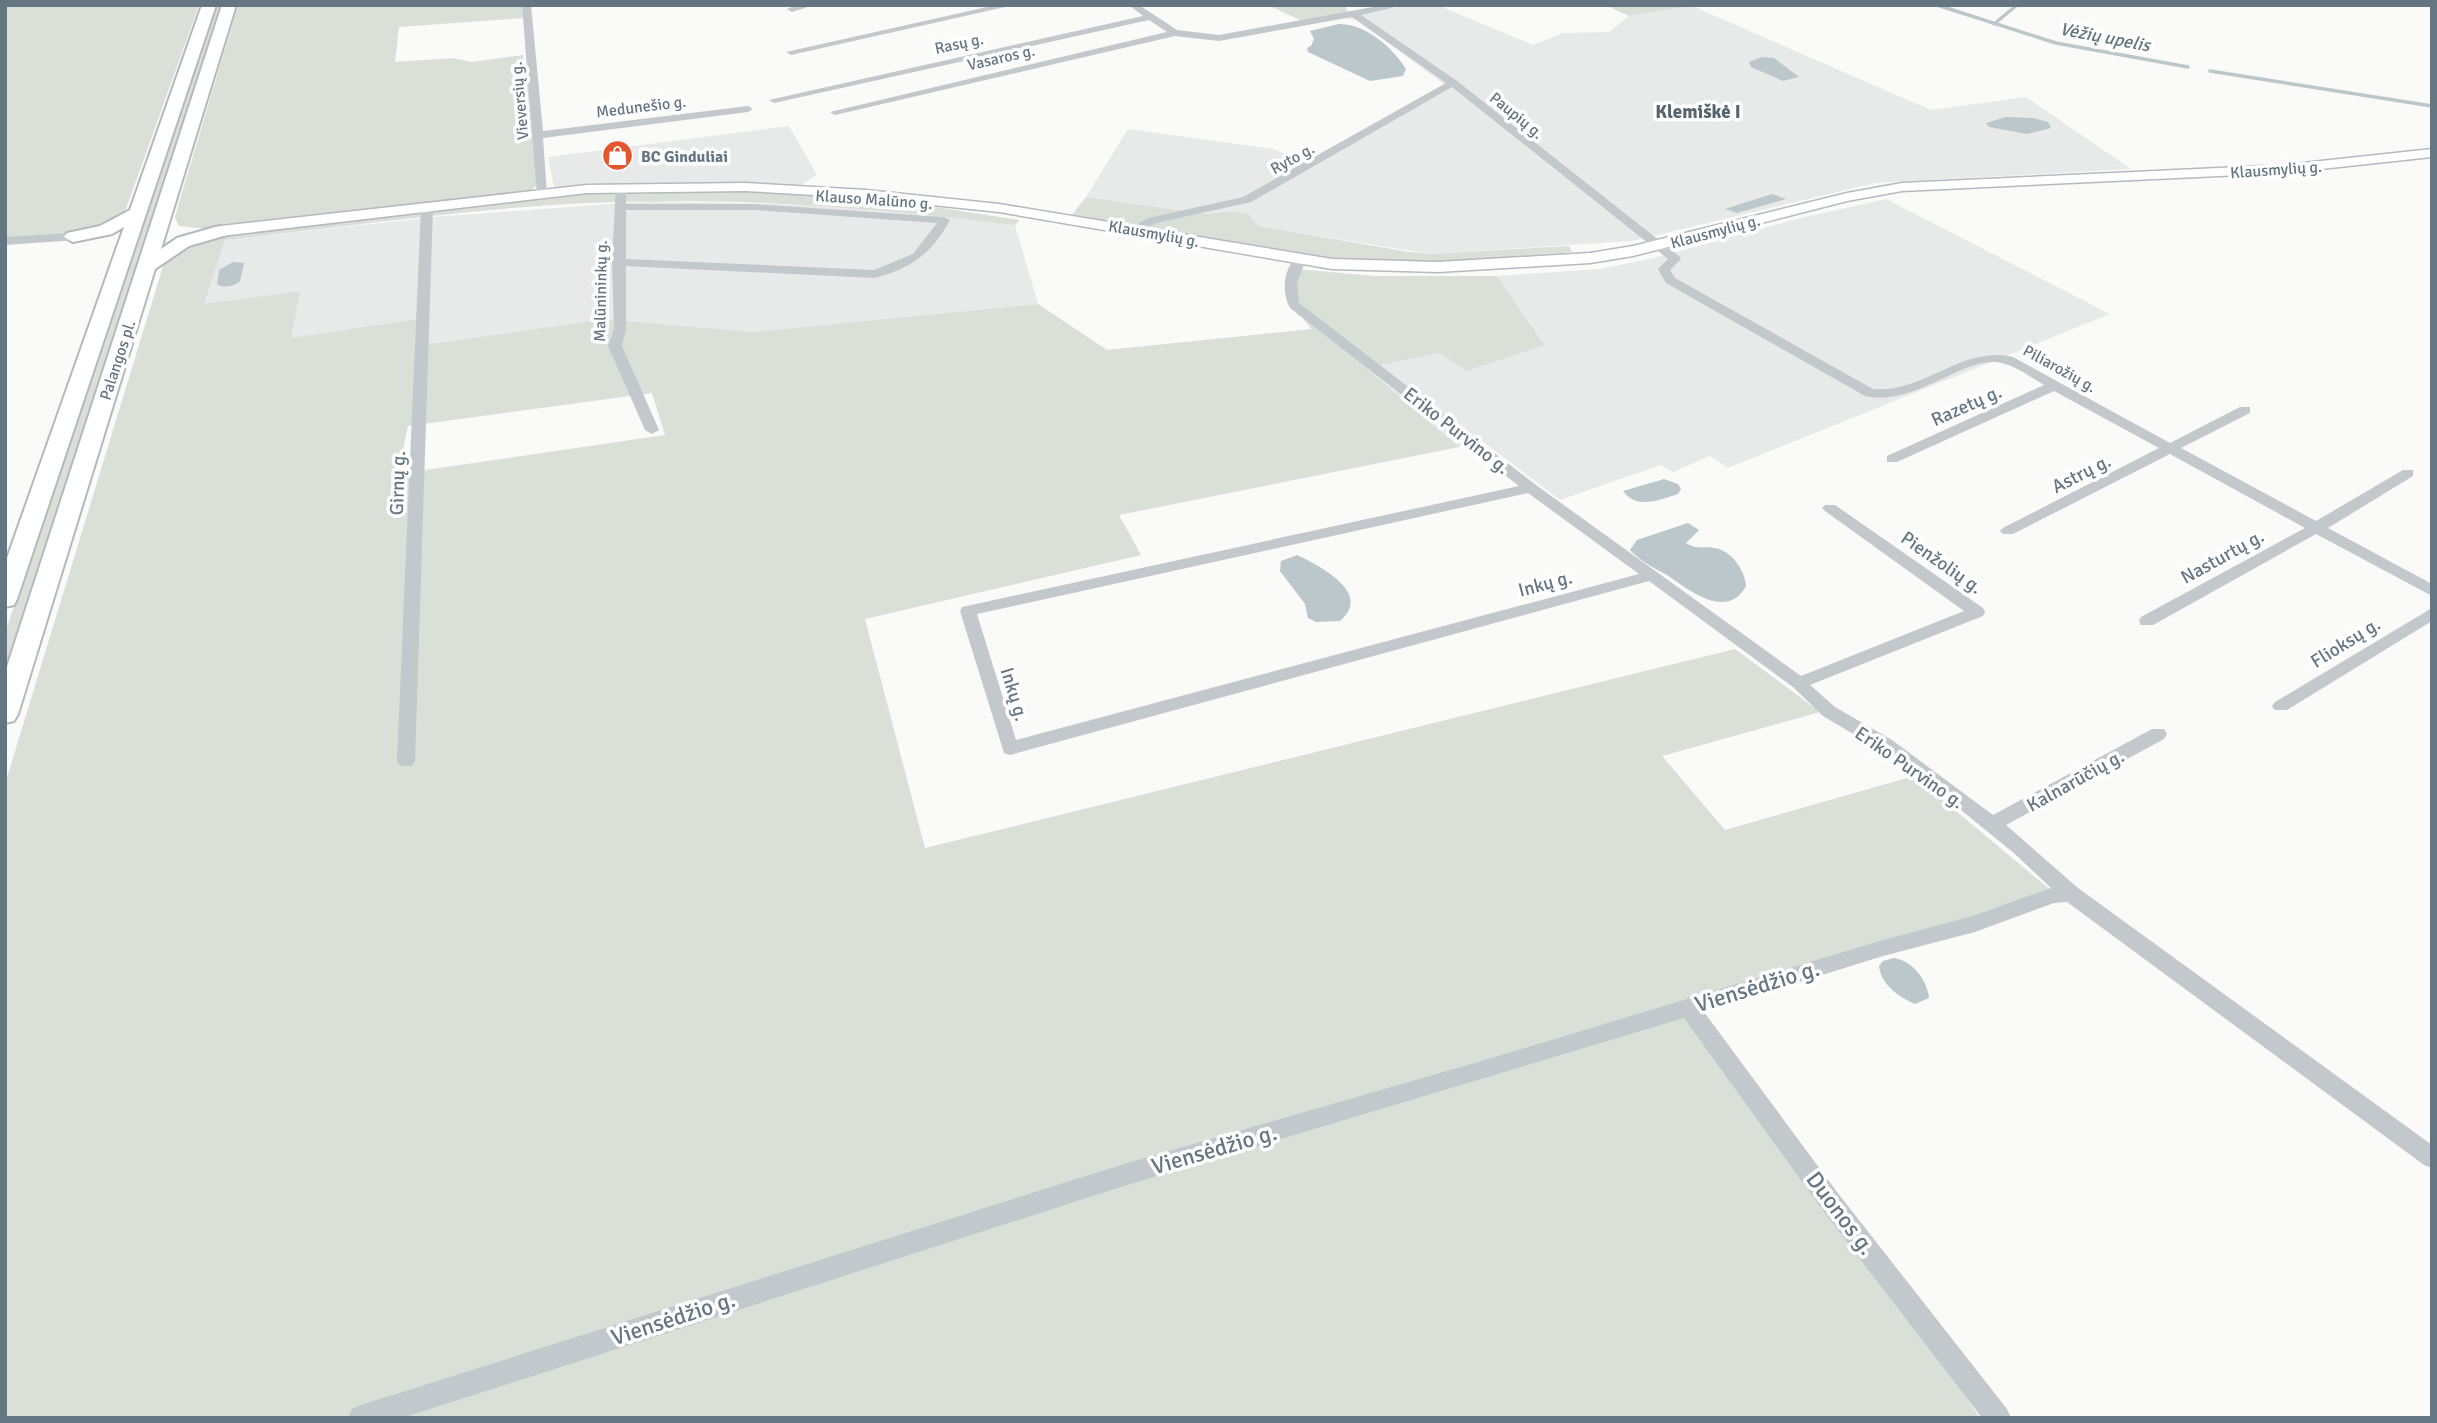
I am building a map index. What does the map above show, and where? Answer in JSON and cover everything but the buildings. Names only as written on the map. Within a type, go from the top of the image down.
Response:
[{"type":"highway","name":"Palangos pl.","points":[[5,599],[209,5]]},
{"type":"highway","name":"Palangos pl.","points":[[5,714],[229,5]]},
{"type":"highway","points":[[163,211],[174,229],[194,233],[221,231]]},
{"type":"highway","points":[[73,237],[106,230],[137,213]]},
{"type":"highway","points":[[147,266],[183,242],[221,231]]},
{"type":"highway","points":[[73,237],[113,242],[118,269]]},
{"type":"main road","name":"Klausmylių g.","points":[[221,231],[620,187],[802,190],[999,208],[1136,229],[1300,260],[1363,267],[1438,267],[1590,258],[1657,246],[1828,201],[1902,187],[2271,170],[2432,153]]},
{"type":"street","name":"Vieversių g.","points":[[526,5],[541,194]]},
{"type":"street","points":[[792,9],[810,5]]},
{"type":"street","points":[[791,52],[1010,5]]},
{"type":"street","points":[[1133,5],[1175,33],[1228,38],[1400,5]]},
{"type":"street","name":"Paupių g.","points":[[1354,14],[1452,83],[1657,246]]},
{"type":"street","name":"Rasų g.","points":[[774,100],[1150,17]]},
{"type":"street","name":"Vasaros g.","points":[[835,112],[1175,33]]},
{"type":"street","name":"Ryto g.","points":[[1136,229],[1152,220],[1247,200],[1452,83]]},
{"type":"street","name":"Medunešio g.","points":[[538,135],[748,109]]},
{"type":"street","name":"Malūnininkų g.","points":[[620,187],[620,329],[615,346],[652,430]]},
{"type":"street","name":"Girnų g.","points":[[406,761],[427,207]]},
{"type":"street","name":"Klauso Malūno g.","points":[[618,262],[874,274],[905,265],[928,249],[944,220],[754,208],[619,208]]},
{"type":"street","points":[[5,241],[73,237]]},
{"type":"street","name":"Piliarožių g.","points":[[1657,246],[1675,259],[1664,270],[1670,280],[1870,393],[1895,396],[1993,357],[2008,360],[2432,591]]},
{"type":"street","name":"Eriko Purvino g.","points":[[1300,260],[1289,291],[1294,305],[1531,488],[1799,684],[1813,702],[1827,713],[1885,745],[2017,844],[2035,864],[2071,894],[2432,1158]]},
{"type":"street","name":"Razetų g.","points":[[1892,459],[2055,385]]},
{"type":"street","name":"Astrų g.","points":[[2008,531],[2245,410]]},
{"type":"street","name":"Nasturtų g.","points":[[2147,621],[2316,528],[2408,473]]},
{"type":"street","name":"Inkų g.","points":[[1531,488],[968,611],[1010,748],[1650,576]]},
{"type":"street","name":"Pienžolių g.","points":[[1799,684],[1976,612],[1830,508]]},
{"type":"street","name":"Flioksų g.","points":[[2281,706],[2432,613]]},
{"type":"street","name":"Kalnarūčių g.","points":[[1991,825],[2158,734]]},
{"type":"street","name":"Viensėdžio g.","points":[[360,1418],[1124,1175],[1883,948],[1975,924],[2053,895],[2071,894]]},
{"type":"street","name":"Duonos g.","points":[[1688,1007],[1829,1199],[1998,1418]]},
{"type":"shaded area","points":[[5,5],[199,5],[122,220],[95,232],[5,238]]},
{"type":"shaded area","points":[[216,5],[223,5],[5,669],[5,633]]},
{"type":"shaded area","points":[[238,5],[522,5],[523,18],[399,27],[395,62],[453,58],[472,62],[523,55],[531,96],[537,185],[529,193],[208,229],[179,226],[175,218],[178,206]]},
{"type":"shaded area","points":[[1268,5],[1345,5],[1348,13],[1302,21]]},
{"type":"shaded area","points":[[1437,5],[1533,45],[1563,33],[1609,32],[1629,16],[1692,6],[1931,110],[2026,97],[2131,169],[1875,183],[1632,241],[1430,254],[1258,226],[1249,214],[1233,211],[1207,214],[1086,197],[1128,129],[1273,149],[1314,165],[1449,88],[1357,20],[1342,18],[1348,13]]},
{"type":"shaded area","points":[[1605,5],[1687,5],[1692,6],[1629,16]]},
{"type":"shaded area","points":[[1339,24],[1368,32],[1386,45],[1406,69],[1403,76],[1370,81],[1308,52],[1307,48],[1314,39],[1310,31]]},
{"type":"shaded area","points":[[1762,57],[1774,58],[1799,77],[1783,81],[1751,67],[1749,62]]},
{"type":"shaded area","points":[[2006,117],[2033,118],[2048,122],[2051,128],[2027,134],[1989,127],[1986,123]]},
{"type":"shaded area","points":[[789,126],[817,175],[799,186],[665,183],[554,187],[548,157]]},
{"type":"shaded area","points":[[624,190],[758,192],[889,200],[1020,220],[1015,225],[865,209],[664,201],[565,204],[468,212],[225,240],[204,304],[300,291],[291,338],[417,319],[414,346],[605,319],[752,332],[1038,304],[1107,350],[1311,329],[1288,297],[1296,269],[1375,276],[1497,276],[1545,345],[1466,371],[1440,353],[1366,368],[1459,447],[1119,515],[1141,555],[865,619],[925,848],[1735,649],[1820,712],[1662,756],[1725,830],[1914,776],[2053,892],[1676,1006],[1931,1346],[1980,1418],[5,1418],[5,784],[164,263],[172,252],[210,236],[568,193]],"holes":[[[652,393],[665,435],[398,474],[408,426]]]},
{"type":"shaded area","points":[[1772,194],[1786,199],[1737,213],[1725,209]]},
{"type":"shaded area","points":[[1086,197],[1207,214],[1233,211],[1249,214],[1258,226],[1409,252],[1430,254],[1569,246],[1572,252],[1435,263],[1344,260],[1072,215]]},
{"type":"shaded area","points":[[1886,199],[2110,314],[1728,468],[1710,456],[1673,472],[1661,465],[1560,500],[1482,441],[1459,447],[1365,368],[1440,353],[1545,344],[1497,276],[1599,269],[1654,258],[1797,219]]},
{"type":"shaded area","points":[[650,201],[809,205],[916,212],[1015,225],[1038,304],[752,332],[605,319],[413,346],[416,319],[291,339],[299,291],[203,305],[225,240],[434,217]]},
{"type":"shaded area","points":[[233,262],[244,263],[240,281],[229,286],[217,284],[219,270]]},
{"type":"shaded area","points":[[1664,479],[1678,484],[1681,489],[1678,494],[1642,502],[1629,497],[1623,491]]},
{"type":"shaded area","points":[[1688,523],[1699,530],[1686,543],[1720,550],[1740,567],[1746,586],[1738,596],[1729,601],[1708,599],[1647,564],[1630,550],[1637,540]]},
{"type":"shaded area","points":[[1297,555],[1329,573],[1347,590],[1351,600],[1349,611],[1340,621],[1316,622],[1308,618],[1305,604],[1280,571],[1281,561]]},
{"type":"shaded area","points":[[1894,958],[1907,963],[1918,972],[1929,998],[1915,1004],[1887,985],[1879,966],[1883,961]]},
{"type":"waterway","name":"Vėžių upelis","points":[[1937,5],[1995,23]]},
{"type":"waterway","points":[[1995,23],[2017,5]]},
{"type":"waterway","name":"Vėžių upelis","points":[[1995,23],[2056,43],[2188,67]]},
{"type":"waterway","name":"Vėžių upelis","points":[[2210,71],[2432,106]]},
{"type":"place","name":"BC Ginduliai","points":[[618,156]]},
{"type":"district","name":"Klemiškė I","points":[[1698,111]]}]
